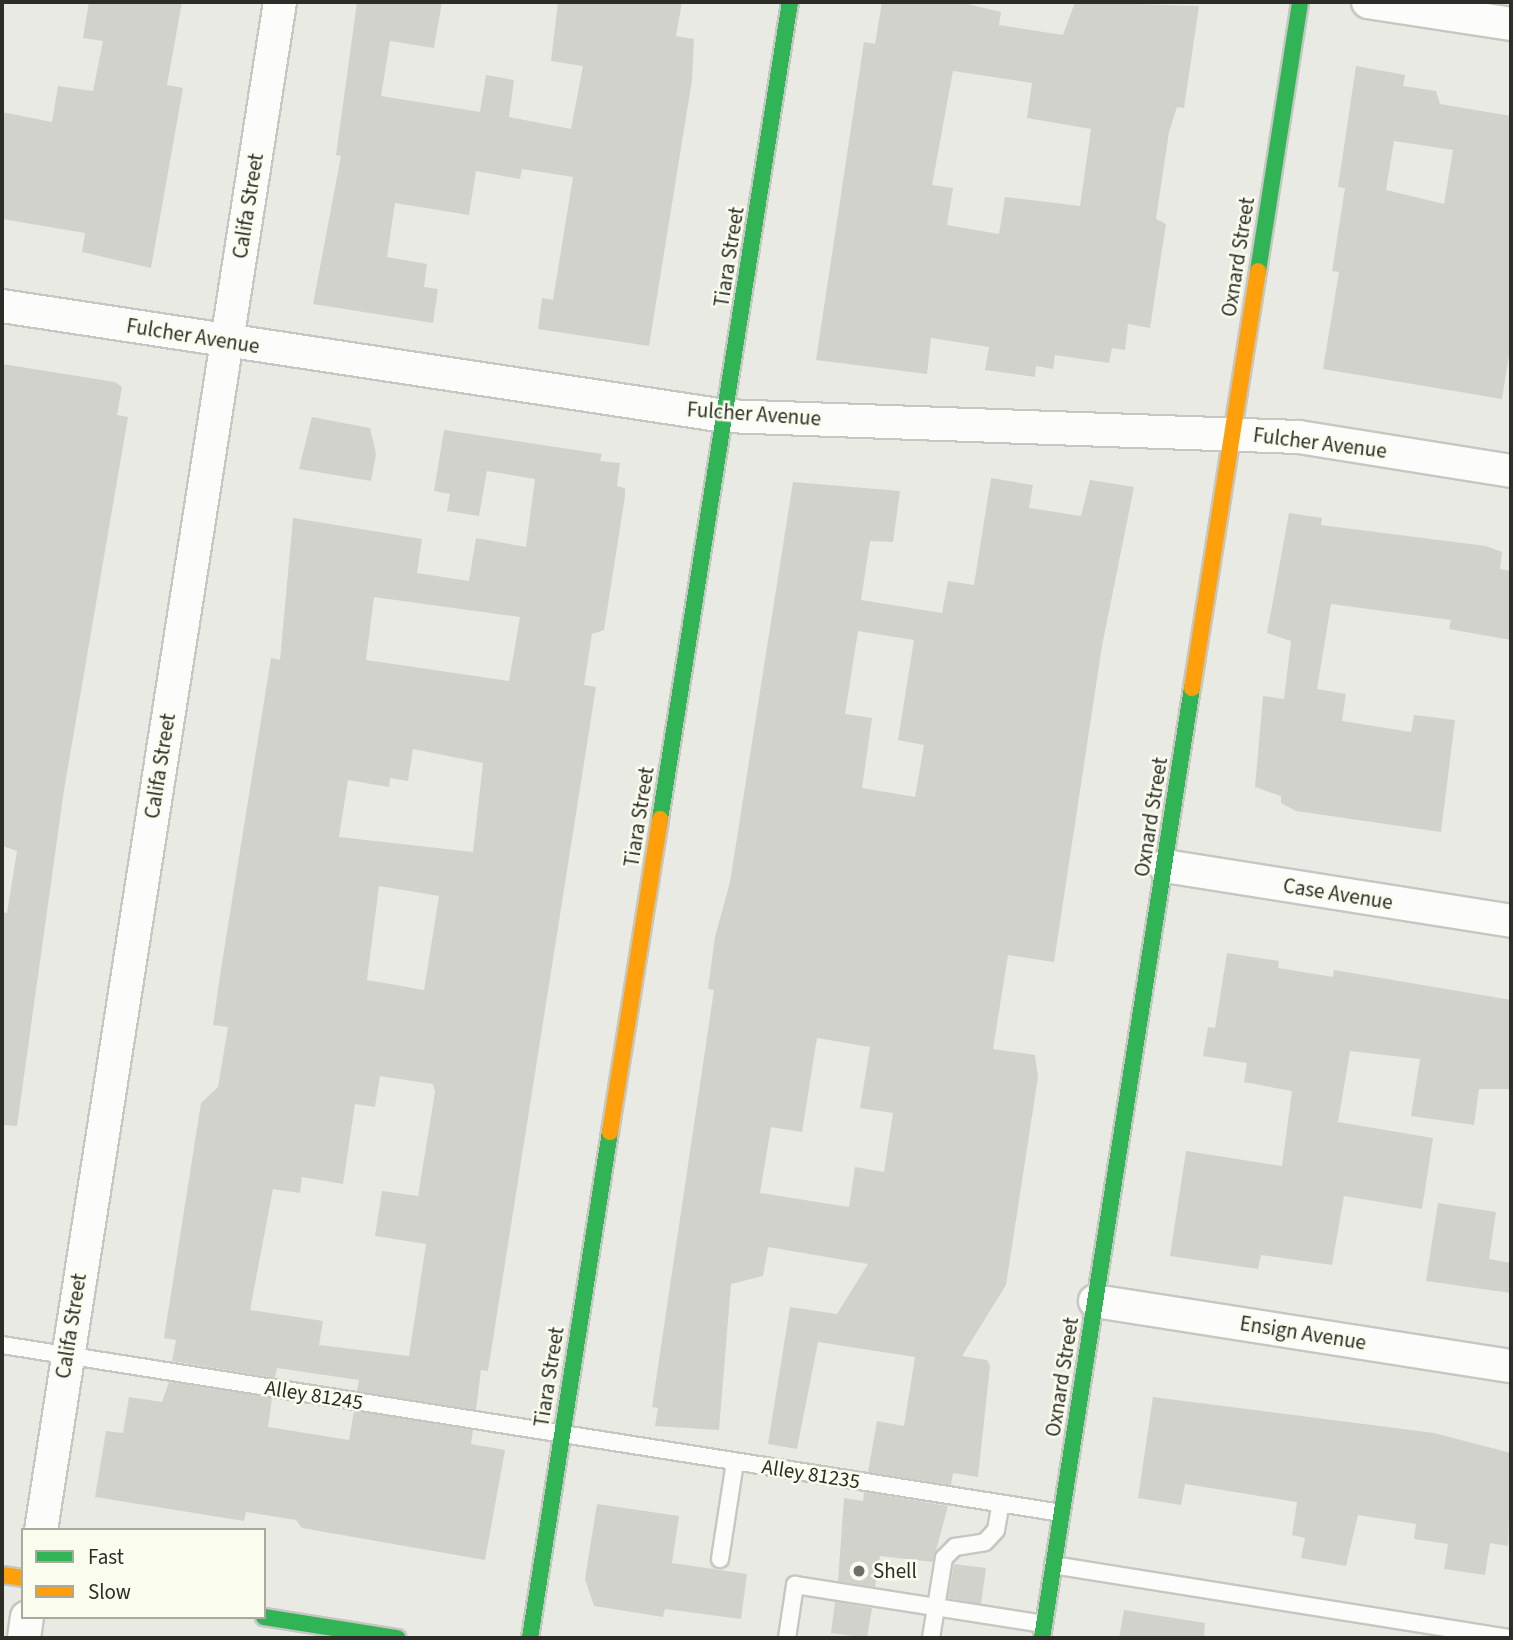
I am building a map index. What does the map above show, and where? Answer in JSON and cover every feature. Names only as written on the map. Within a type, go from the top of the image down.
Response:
[{"type":"main road","name":"Tiara Street","points":[[530,1638],[790,2]]},
{"type":"main road","name":"Oxnard Street","points":[[1043,1631],[1300,2]]},
{"type":"main road","points":[[2,1575],[21,1578]]},
{"type":"main road","points":[[266,1617],[397,1638]]},
{"type":"street","name":"Califa Street","points":[[41,1528],[280,2]]},
{"type":"street","points":[[1368,2],[1511,24]]},
{"type":"street","name":"Fulcher Avenue","points":[[2,306],[725,416],[1231,433],[1511,471]]},
{"type":"street","name":"Case Avenue","points":[[1165,866],[1511,921]]},
{"type":"street","name":"Ensign Avenue","points":[[1095,1301],[1511,1366]]},
{"type":"street","points":[[24,1638],[27,1619]]},
{"type":"lane","name":"Alley 81245","points":[[2,1345],[561,1434]]},
{"type":"lane","name":"Alley 81235","points":[[561,1434],[1062,1513]]},
{"type":"lane","points":[[720,1559],[735,1462]]},
{"type":"lane","points":[[932,1638],[944,1558],[955,1548],[985,1542],[996,1530],[1001,1503]]},
{"type":"lane","points":[[1053,1565],[1508,1638]]},
{"type":"lane","points":[[787,1638],[795,1585],[936,1607],[1043,1631]]},
{"type":"building","points":[[89,2],[182,2],[167,85],[183,88],[151,268],[82,252],[85,233],[2,219],[2,112],[52,122],[58,86],[93,91],[103,41],[83,38]]},
{"type":"building","points":[[357,2],[442,2],[434,48],[390,41],[381,96],[480,112],[486,75],[514,80],[509,117],[571,129],[583,66],[551,61],[558,2],[682,2],[676,36],[694,39],[692,80],[649,346],[538,329],[542,298],[553,300],[573,177],[522,169],[520,179],[476,171],[469,215],[395,203],[387,257],[427,264],[424,287],[438,289],[433,323],[313,304],[341,156],[336,155]]},
{"type":"building","points":[[882,2],[959,2],[1001,12],[999,25],[1063,35],[1075,2],[1199,6],[1184,108],[1177,107],[1169,132],[1156,219],[1166,224],[1150,328],[1128,324],[1125,350],[1112,348],[1109,363],[1055,355],[1053,369],[1036,366],[1035,377],[985,370],[989,347],[931,338],[927,374],[816,360],[864,42],[875,44]],"holes":[[[953,71],[1032,83],[1027,118],[1091,129],[1080,206],[1005,197],[999,234],[947,225],[953,188],[932,185]]]},
{"type":"building","points":[[1356,66],[1405,75],[1403,86],[1436,91],[1440,104],[1511,116],[1511,343],[1502,399],[1323,369],[1339,272],[1332,271],[1345,188],[1338,187]],"holes":[[[1394,141],[1453,150],[1444,204],[1386,190]]]},
{"type":"building","points":[[2,364],[115,382],[122,387],[117,415],[128,417],[64,790],[17,1126],[2,1125],[2,912],[7,913],[17,851],[2,846]]},
{"type":"building","points":[[312,417],[370,428],[376,454],[371,481],[299,469]]},
{"type":"building","points":[[444,430],[602,454],[600,461],[620,463],[617,486],[625,488],[604,630],[592,634],[584,685],[596,687],[488,1371],[481,1370],[476,1410],[357,1391],[359,1380],[277,1368],[275,1378],[172,1361],[176,1340],[164,1338],[201,1103],[218,1087],[228,1027],[213,1025],[271,658],[280,660],[293,518],[422,539],[417,573],[469,581],[476,538],[526,547],[535,479],[487,471],[479,516],[447,511],[450,494],[434,491]],"holes":[[[374,597],[520,617],[509,681],[366,660]],[[413,749],[483,763],[473,852],[339,837],[348,780],[389,787],[390,778],[408,781]],[[379,886],[439,896],[424,990],[367,980]],[[380,1076],[433,1084],[435,1092],[418,1196],[382,1191],[375,1236],[426,1244],[409,1356],[319,1345],[323,1321],[250,1310],[273,1189],[300,1193],[302,1177],[343,1184],[355,1104],[375,1107]]]},
{"type":"building","points":[[991,478],[1033,485],[1029,508],[1081,516],[1090,480],[1134,487],[1102,646],[1054,962],[1008,955],[993,1049],[1035,1055],[1038,1077],[1006,1285],[962,1356],[987,1360],[990,1366],[978,1477],[953,1473],[951,1485],[868,1472],[877,1421],[904,1426],[915,1357],[818,1342],[797,1449],[768,1444],[790,1307],[837,1314],[868,1264],[768,1247],[763,1276],[731,1284],[719,1430],[655,1426],[658,1408],[652,1407],[714,990],[708,989],[715,937],[730,882],[793,482],[900,491],[893,542],[870,541],[861,600],[942,613],[948,581],[974,585]],"holes":[[[858,631],[914,640],[898,740],[924,745],[915,797],[862,788],[872,718],[845,714]],[[817,1038],[870,1047],[860,1108],[893,1113],[884,1172],[855,1167],[849,1207],[760,1193],[771,1127],[802,1132]]]},
{"type":"building","points":[[1289,513],[1322,518],[1321,525],[1486,546],[1502,552],[1500,569],[1511,571],[1511,640],[1449,629],[1451,620],[1331,604],[1317,689],[1346,694],[1342,721],[1411,732],[1414,715],[1455,720],[1441,832],[1296,811],[1281,803],[1281,796],[1255,787],[1263,696],[1284,699],[1291,641],[1267,633]]},
{"type":"building","points":[[1227,953],[1279,961],[1278,968],[1333,977],[1334,970],[1511,1000],[1511,1089],[1479,1089],[1474,1125],[1411,1116],[1420,1059],[1350,1051],[1338,1122],[1433,1138],[1422,1209],[1344,1196],[1332,1265],[1261,1255],[1258,1269],[1170,1256],[1186,1151],[1282,1166],[1292,1091],[1244,1082],[1247,1063],[1203,1056],[1208,1027],[1215,1028]]},
{"type":"building","points":[[1438,1203],[1496,1212],[1489,1259],[1511,1263],[1511,1293],[1426,1281]]},
{"type":"building","points":[[169,1382],[272,1398],[268,1427],[349,1440],[354,1411],[473,1430],[471,1444],[505,1450],[485,1560],[302,1528],[296,1520],[246,1512],[244,1521],[95,1497],[106,1431],[123,1433],[129,1397],[162,1402]]},
{"type":"building","points":[[1153,1397],[1434,1433],[1511,1453],[1508,1546],[1490,1543],[1485,1575],[1444,1569],[1448,1544],[1414,1539],[1416,1524],[1358,1515],[1346,1566],[1301,1558],[1305,1538],[1292,1535],[1297,1502],[1185,1484],[1181,1505],[1138,1498]]},
{"type":"building","points":[[864,1492],[948,1506],[933,1562],[880,1556],[875,1587],[838,1581],[844,1498],[863,1501]]},
{"type":"building","points":[[597,1504],[679,1516],[672,1563],[747,1574],[741,1619],[665,1609],[663,1617],[594,1606],[585,1579]]},
{"type":"building","points":[[954,1564],[986,1568],[981,1604],[948,1598]]},
{"type":"building","points":[[835,1602],[872,1608],[867,1638],[831,1633]]},
{"type":"building","points":[[1124,1610],[1205,1623],[1204,1638],[1119,1638]]},
{"type":"traffic: fast","points":[[660,819],[790,2]]},
{"type":"traffic: fast","points":[[1258,271],[1300,2]]},
{"type":"traffic: fast","points":[[1042,1638],[1192,688]]},
{"type":"traffic: fast","points":[[530,1638],[610,1132]]},
{"type":"traffic: fast","points":[[266,1617],[397,1638]]},
{"type":"traffic: slow","points":[[1192,688],[1258,271]]},
{"type":"traffic: slow","points":[[610,1132],[660,819]]},
{"type":"traffic: slow","points":[[2,1575],[21,1578]]},
{"type":"place","name":"Shell","points":[[859,1571]]}]
